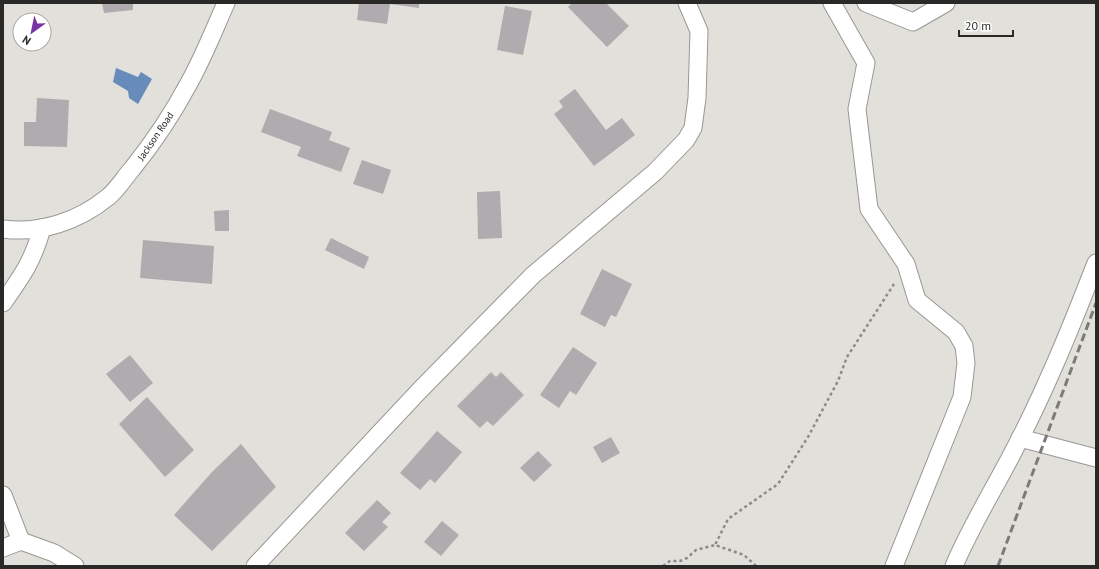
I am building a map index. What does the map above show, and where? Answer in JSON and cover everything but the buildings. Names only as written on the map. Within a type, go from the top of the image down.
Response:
[{"type":"street","name":"Jackson Road","points":[[3,229],[13,230],[42,228],[64,222],[88,212],[110,196],[144,155],[189,84],[226,3]]},
{"type":"street","points":[[254,566],[420,390],[533,275],[655,172],[686,140],[693,128],[697,98],[699,31],[687,3]]},
{"type":"street","points":[[832,3],[866,63],[857,109],[869,209],[906,264],[917,300],[956,332],[964,346],[966,363],[962,397],[894,566]]},
{"type":"street","points":[[866,3],[913,22],[946,3]]},
{"type":"street","points":[[3,303],[28,267],[37,247],[42,228]]},
{"type":"street","points":[[954,566],[968,534],[1054,371],[1096,263]]},
{"type":"street","points":[[1020,438],[1096,458]]},
{"type":"street","points":[[3,495],[21,541]]},
{"type":"street","points":[[3,548],[21,541],[54,553],[75,566]]},
{"type":"path","points":[[715,545],[728,519],[778,484],[808,437],[838,381],[848,357],[906,264]]},
{"type":"path","points":[[663,566],[670,561],[683,560],[696,550],[715,545],[744,555],[756,566]]},
{"type":"water","points":[[116,68],[138,77],[141,72],[152,79],[138,104],[129,98],[128,91],[113,82]]},
{"type":"railway","points":[[998,566],[1096,303]]}]
